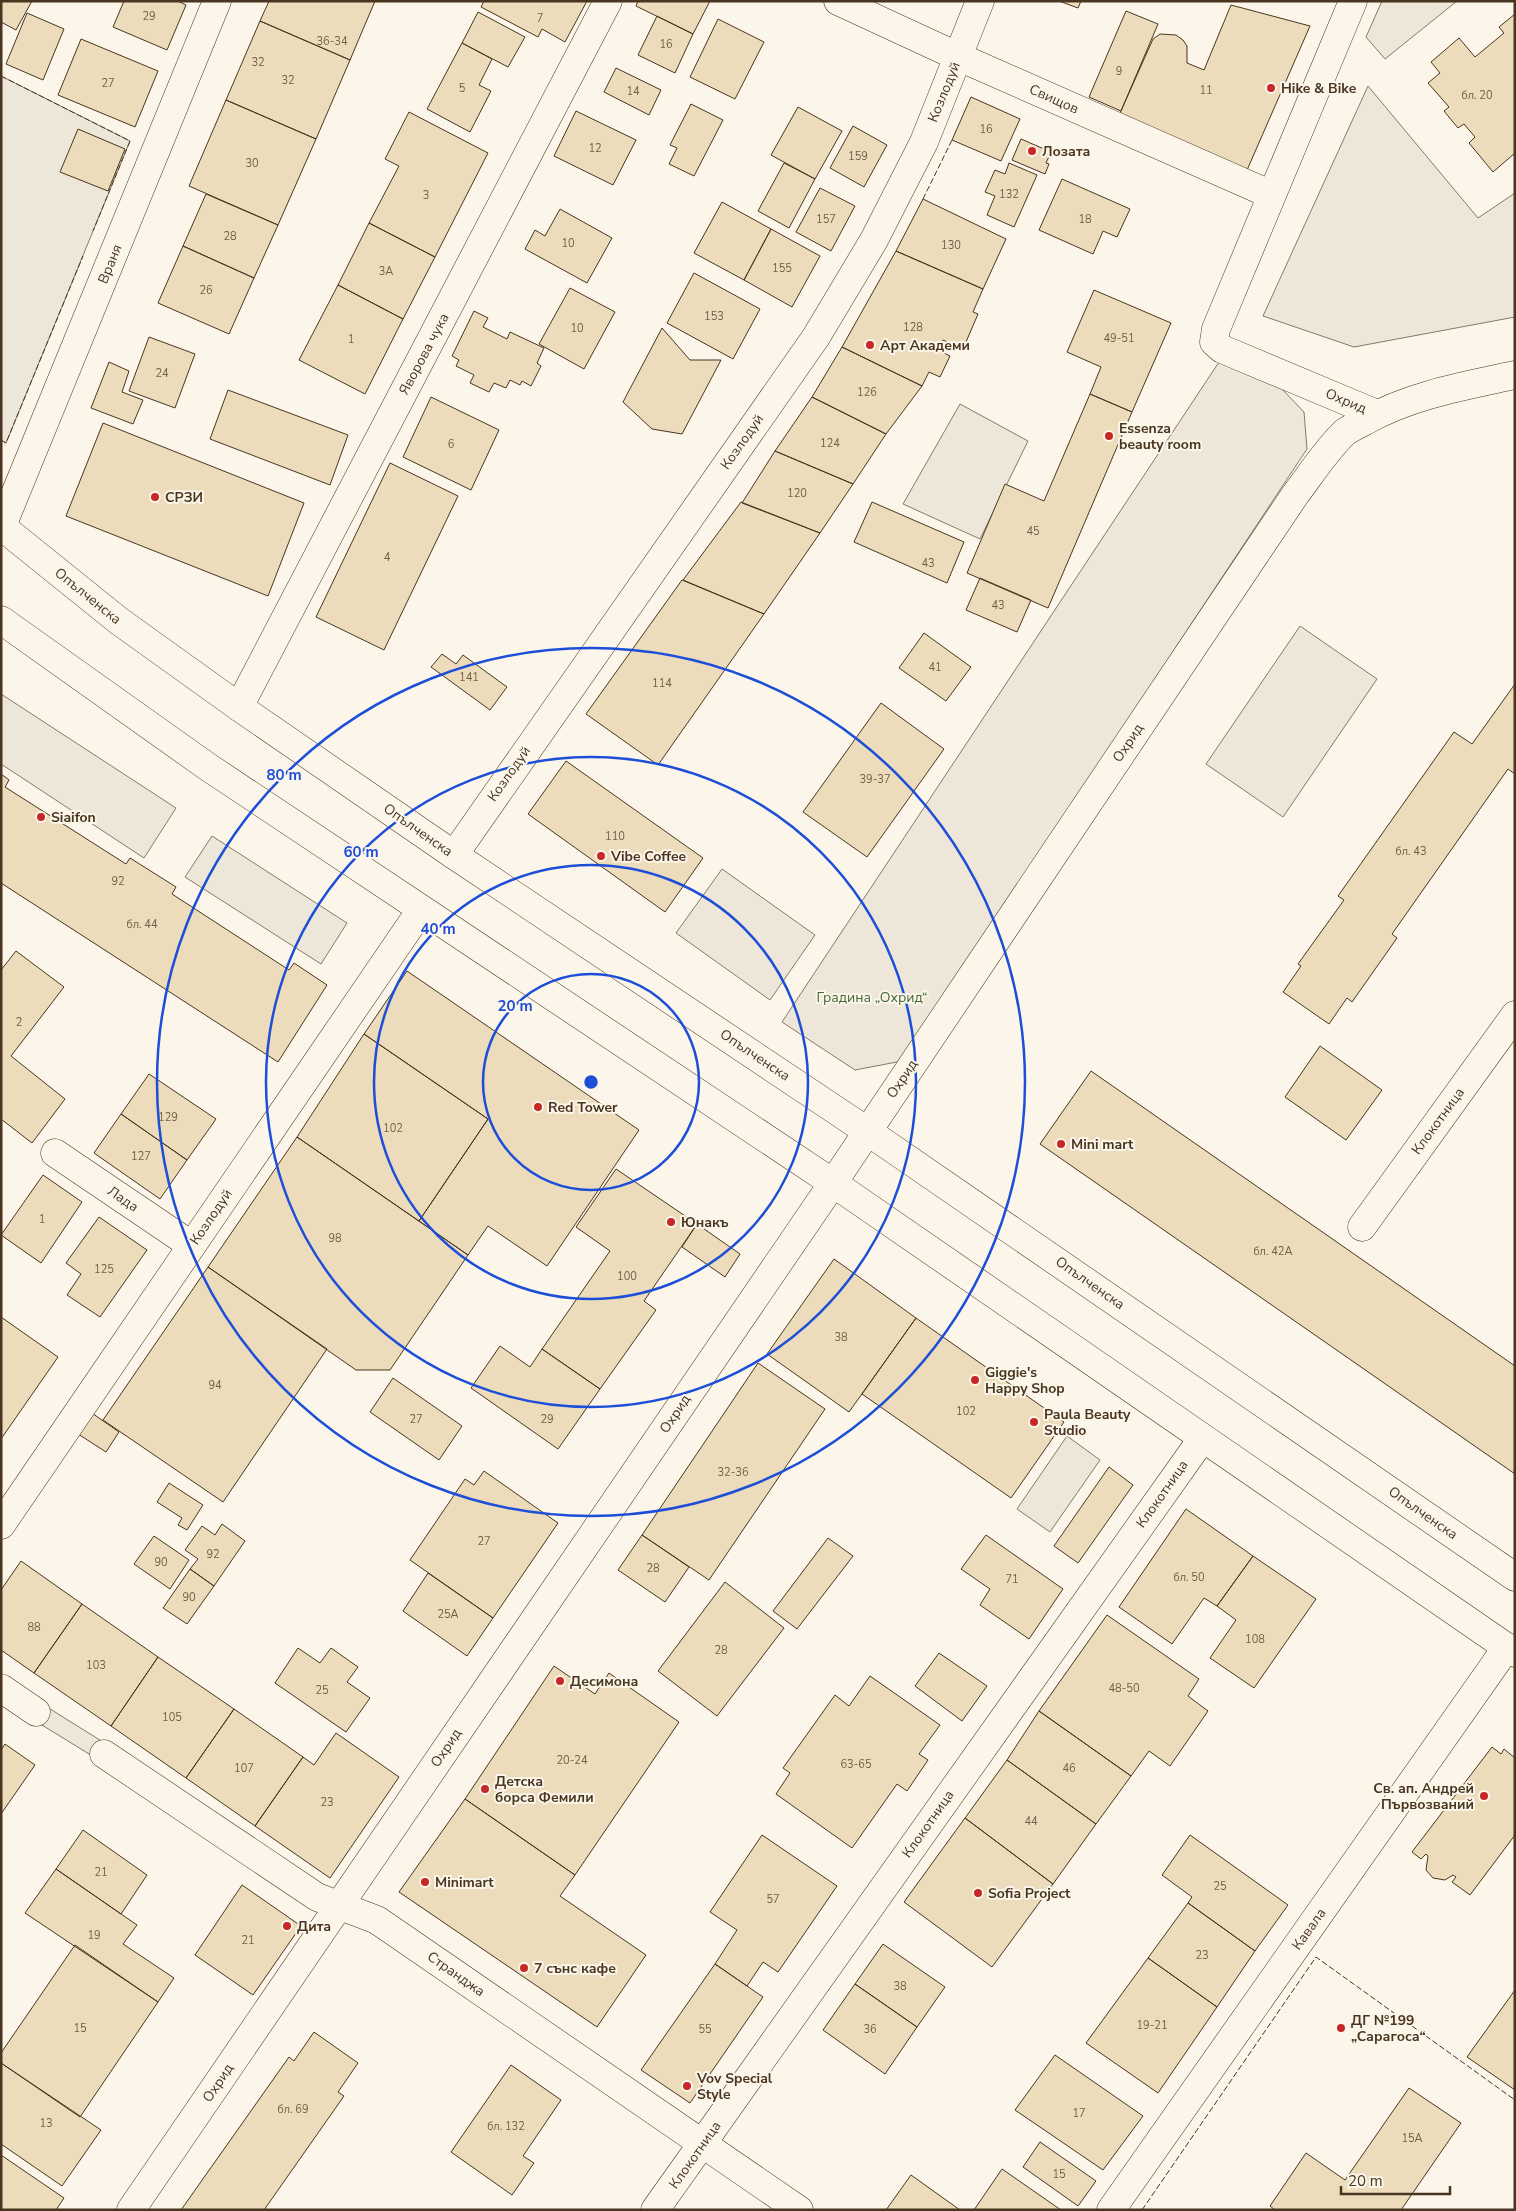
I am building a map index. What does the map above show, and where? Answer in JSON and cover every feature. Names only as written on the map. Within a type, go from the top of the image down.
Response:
[{"type":"street","name":"Враня","points":[[2,526],[217,1]]},
{"type":"street","name":"Яворова чука","points":[[239,707],[608,1]]},
{"type":"street","name":"Свищов","points":[[838,1],[958,57],[1272,194]]},
{"type":"street","name":"Козлодуй","points":[[454,855],[816,338],[874,240],[924,142],[980,1]]},
{"type":"street","name":"Охрид","points":[[1353,1],[1216,329],[1214,342],[1222,349],[1377,414]]},
{"type":"street","points":[[1377,414],[1418,398],[1515,375]]},
{"type":"street","name":"Охрид","points":[[131,2210],[833,1183],[1295,495],[1346,431],[1377,414]]},
{"type":"street","name":"Опълченска","points":[[2,526],[119,621],[239,707],[454,855],[867,1131],[1515,1577]]},
{"type":"street","points":[[1,620],[208,768],[833,1183],[1202,1439],[1511,1650]]},
{"type":"street","name":"Козлодуй","points":[[1,1525],[421,910]]},
{"type":"street","name":"Клокотница","points":[[1362,1227],[1515,1015]]},
{"type":"street","name":"Лада","points":[[55,1153],[192,1246]]},
{"type":"street","name":"Клокотница","points":[[656,2210],[1202,1439]]},
{"type":"street","name":"Кавала","points":[[1111,2210],[1511,1650]]},
{"type":"street","points":[[1,1688],[36,1712]]},
{"type":"street","name":"Странджа","points":[[104,1754],[317,1897],[377,1920],[799,2210]]},
{"type":"green space","points":[[1382,1],[1457,1],[1385,59],[1366,37]]},
{"type":"green space","points":[[1368,86],[1478,218],[1515,193],[1515,317],[1354,347],[1263,316]]},
{"type":"green space","name":"Градина „Охрид“","points":[[1223,356],[1279,386],[1304,412],[1307,449],[902,1061],[855,1070],[782,1022]]},
{"type":"green space","points":[[1300,626],[1377,679],[1283,817],[1206,764]]},
{"type":"green space","points":[[722,869],[815,935],[770,1000],[676,933]]},
{"type":"green space","points":[[47,1707],[103,1742],[94,1757],[37,1722]]},
{"type":"shaded area","points":[[1,76],[130,141],[6,443],[1,440]]},
{"type":"shaded area","points":[[960,404],[1028,441],[980,539],[903,504]]},
{"type":"shaded area","points":[[1,694],[176,808],[144,858],[1,764]]},
{"type":"shaded area","points":[[212,836],[347,923],[321,964],[185,877]]},
{"type":"shaded area","points":[[1067,1436],[1100,1460],[1050,1532],[1017,1509]]},
{"type":"building","points":[[1,1],[32,1],[16,30],[1,22]]},
{"type":"building","points":[[124,1],[178,1],[186,5],[167,50],[113,27]]},
{"type":"building","points":[[269,1],[375,1],[350,60],[260,21]]},
{"type":"building","points":[[484,1],[587,1],[565,42],[542,29],[538,37],[481,7]]},
{"type":"building","points":[[638,1],[710,1],[693,34],[636,6]]},
{"type":"building","points":[[1059,1],[1081,1],[1078,8]]},
{"type":"building","points":[[1231,5],[1310,26],[1244,177],[1116,122],[1153,39],[1160,34],[1176,35],[1187,46],[1187,63],[1204,70]]},
{"type":"building","points":[[1126,11],[1158,24],[1121,111],[1089,97]]},
{"type":"building","points":[[478,12],[525,37],[508,67],[462,43]]},
{"type":"building","points":[[27,13],[64,29],[43,80],[6,64]]},
{"type":"building","points":[[1515,14],[1515,153],[1493,172],[1469,143],[1475,137],[1464,124],[1458,128],[1444,111],[1449,107],[1428,83],[1440,73],[1431,62],[1459,38],[1475,57],[1504,33],[1499,27]]},
{"type":"building","points":[[657,16],[693,34],[675,73],[638,55]]},
{"type":"building","points":[[718,19],[764,42],[735,99],[690,77]]},
{"type":"building","points":[[260,21],[350,60],[316,139],[226,100]]},
{"type":"building","points":[[81,39],[158,71],[135,127],[58,95]]},
{"type":"building","points":[[462,43],[492,59],[479,85],[491,91],[470,132],[427,109]]},
{"type":"building","points":[[616,68],[661,90],[649,115],[604,92]]},
{"type":"building","points":[[971,97],[1020,119],[1001,161],[952,140]]},
{"type":"building","points":[[226,100],[316,139],[278,225],[189,186]]},
{"type":"building","points":[[691,104],[723,120],[694,176],[669,164],[677,148],[670,145]]},
{"type":"building","points":[[798,107],[842,131],[815,179],[771,155]]},
{"type":"building","points":[[576,111],[636,140],[613,185],[554,156]]},
{"type":"building","points":[[409,112],[488,153],[435,257],[369,223],[399,166],[385,159]]},
{"type":"building","points":[[853,126],[887,145],[864,187],[830,168]]},
{"type":"building","points":[[78,129],[125,149],[108,191],[60,172]]},
{"type":"building","points":[[1021,139],[1051,152],[1046,163],[1049,164],[1045,174],[1012,160]]},
{"type":"building","points":[[784,163],[815,179],[789,228],[758,211]]},
{"type":"building","points":[[1009,163],[1037,175],[1014,227],[987,215],[995,196],[985,192],[995,170],[1005,174]]},
{"type":"building","points":[[1062,179],[1130,209],[1117,237],[1103,231],[1093,254],[1039,230]]},
{"type":"building","points":[[820,188],[855,206],[831,251],[796,232]]},
{"type":"building","points":[[206,194],[278,225],[254,278],[183,246]]},
{"type":"building","points":[[923,199],[1006,239],[983,289],[896,251]]},
{"type":"building","points":[[722,202],[771,229],[744,280],[694,253]]},
{"type":"building","points":[[560,209],[612,238],[587,283],[525,249],[535,230],[545,236]]},
{"type":"building","points":[[369,223],[435,257],[403,319],[338,285]]},
{"type":"building","points":[[771,229],[820,256],[792,307],[744,280]]},
{"type":"building","points":[[183,246],[254,278],[229,334],[158,303]]},
{"type":"building","points":[[896,251],[983,289],[973,312],[978,314],[963,349],[943,340],[938,350],[950,356],[940,377],[929,372],[922,386],[842,347]]},
{"type":"building","points":[[694,273],[760,309],[733,359],[667,323]]},
{"type":"building","points":[[338,285],[403,319],[365,394],[299,360]]},
{"type":"building","points":[[570,288],[615,312],[584,369],[539,344]]},
{"type":"building","points":[[1094,290],[1171,323],[1132,412],[1090,394],[1101,367],[1067,352]]},
{"type":"building","points":[[474,311],[488,318],[483,327],[507,339],[510,332],[544,348],[537,363],[541,366],[531,386],[522,381],[520,385],[510,380],[506,388],[494,383],[489,392],[470,383],[474,375],[456,366],[459,360],[452,356]]},
{"type":"building","points":[[662,328],[690,360],[721,360],[682,434],[652,429],[623,402]]},
{"type":"building","points":[[149,337],[195,354],[175,408],[129,391]]},
{"type":"building","points":[[842,347],[922,386],[886,434],[812,397]]},
{"type":"building","points":[[109,362],[129,371],[122,392],[143,400],[133,424],[91,408]]},
{"type":"building","points":[[228,390],[348,435],[330,485],[210,439]]},
{"type":"building","points":[[1090,394],[1132,412],[1048,608],[967,573],[1005,484],[1044,501]]},
{"type":"building","points":[[431,397],[499,430],[471,490],[403,457]]},
{"type":"building","points":[[812,397],[886,434],[853,484],[775,451]]},
{"type":"building","points":[[103,423],[304,503],[268,596],[66,516]]},
{"type":"building","points":[[775,451],[853,484],[820,533],[742,503]]},
{"type":"building","points":[[390,463],[458,496],[384,650],[316,617]]},
{"type":"building","points":[[741,502],[820,533],[764,614],[683,580]]},
{"type":"building","points":[[872,502],[964,542],[947,583],[854,542]]},
{"type":"building","points":[[980,578],[1031,600],[1017,632],[966,610]]},
{"type":"building","points":[[682,580],[764,614],[658,765],[586,714]]},
{"type":"building","points":[[924,633],[971,667],[946,701],[899,668]]},
{"type":"building","points":[[442,654],[456,664],[463,655],[507,687],[490,710],[431,667]]},
{"type":"building","points":[[1515,684],[1515,774],[1508,769],[1392,934],[1397,938],[1352,1002],[1347,998],[1329,1024],[1283,992],[1301,966],[1298,964],[1344,900],[1338,896],[1454,732],[1472,744]]},
{"type":"building","points":[[881,703],[944,749],[867,857],[803,812]]},
{"type":"building","points":[[566,761],[703,858],[665,912],[528,814]]},
{"type":"building","points":[[1,774],[9,780],[5,787],[126,864],[130,858],[176,887],[172,894],[289,970],[294,963],[327,985],[278,1062],[1,883]]},
{"type":"building","points":[[16,951],[64,987],[11,1056],[65,1099],[32,1143],[1,1119],[1,970]]},
{"type":"building","name":"Red Tower","points":[[407,971],[639,1130],[547,1266],[488,1226],[468,1255],[419,1221],[488,1119],[364,1034]]},
{"type":"building","points":[[364,1034],[488,1119],[419,1221],[297,1137]]},
{"type":"building","points":[[1320,1046],[1382,1090],[1346,1140],[1285,1097]]},
{"type":"building","points":[[1091,1071],[1515,1366],[1515,1474],[1040,1144]]},
{"type":"building","points":[[149,1074],[216,1119],[187,1160],[121,1114]]},
{"type":"building","points":[[121,1114],[187,1160],[160,1199],[94,1153]]},
{"type":"building","points":[[297,1137],[468,1255],[390,1370],[356,1370],[208,1267]]},
{"type":"building","points":[[616,1169],[697,1224],[644,1301],[656,1310],[600,1389],[542,1349],[610,1251],[576,1227]]},
{"type":"building","points":[[43,1175],[82,1202],[41,1263],[1,1235]]},
{"type":"building","points":[[99,1217],[147,1250],[100,1317],[67,1295],[81,1274],[66,1263]]},
{"type":"building","points":[[697,1224],[740,1254],[725,1277],[682,1247]]},
{"type":"building","points":[[834,1259],[916,1318],[849,1412],[767,1354]]},
{"type":"building","points":[[208,1267],[327,1349],[223,1502],[103,1420]]},
{"type":"building","points":[[1,1317],[58,1357],[1,1439]]},
{"type":"building","points":[[916,1318],[1064,1422],[1011,1498],[862,1394]]},
{"type":"building","points":[[500,1346],[530,1367],[542,1349],[600,1389],[558,1449],[471,1388]]},
{"type":"building","points":[[758,1363],[825,1409],[709,1580],[642,1535]]},
{"type":"building","points":[[393,1378],[462,1426],[439,1460],[370,1412]]},
{"type":"building","points":[[89,1411],[119,1432],[106,1452],[75,1432]]},
{"type":"building","points":[[1109,1467],[1133,1485],[1078,1563],[1054,1546]]},
{"type":"building","points":[[484,1471],[558,1523],[493,1618],[410,1560],[465,1479],[474,1485]]},
{"type":"building","points":[[169,1483],[203,1505],[187,1530],[178,1525],[182,1518],[157,1502]]},
{"type":"building","points":[[1186,1509],[1253,1556],[1217,1606],[1204,1598],[1172,1644],[1119,1607]]},
{"type":"building","points":[[222,1524],[245,1541],[214,1586],[190,1569],[198,1559],[185,1550],[202,1526],[215,1535]]},
{"type":"building","points":[[642,1535],[689,1567],[665,1602],[618,1570]]},
{"type":"building","points":[[986,1535],[1063,1589],[1029,1639],[980,1605],[990,1589],[961,1569]]},
{"type":"building","points":[[154,1536],[189,1560],[170,1589],[134,1564]]},
{"type":"building","points":[[828,1538],[853,1556],[797,1629],[773,1611]]},
{"type":"building","points":[[1253,1556],[1316,1599],[1254,1688],[1210,1658],[1236,1620],[1217,1606]]},
{"type":"building","points":[[21,1561],[82,1604],[34,1673],[1,1650],[1,1590]]},
{"type":"building","points":[[190,1569],[214,1586],[187,1624],[163,1608]]},
{"type":"building","points":[[428,1573],[493,1618],[467,1656],[403,1611]]},
{"type":"building","points":[[725,1582],[784,1628],[717,1716],[658,1671]]},
{"type":"building","points":[[82,1604],[158,1657],[111,1726],[34,1673]]},
{"type":"building","points":[[1107,1615],[1199,1679],[1188,1696],[1208,1711],[1170,1766],[1149,1751],[1131,1776],[1039,1711]]},
{"type":"building","points":[[298,1648],[320,1663],[331,1648],[358,1667],[347,1682],[370,1698],[346,1732],[275,1683]]},
{"type":"building","points":[[939,1653],[987,1686],[962,1721],[915,1686]]},
{"type":"building","points":[[158,1657],[234,1709],[186,1778],[111,1726]]},
{"type":"building","points":[[554,1666],[595,1694],[609,1673],[679,1722],[575,1875],[465,1799]]},
{"type":"building","points":[[870,1676],[940,1725],[919,1754],[928,1760],[907,1791],[897,1784],[852,1848],[776,1794],[790,1773],[783,1768],[835,1695],[849,1706]]},
{"type":"building","points":[[234,1709],[303,1757],[255,1826],[186,1778]]},
{"type":"building","points":[[1039,1711],[1131,1776],[1096,1824],[1007,1760]]},
{"type":"building","points":[[336,1733],[399,1777],[330,1878],[255,1826],[303,1757],[314,1765]]},
{"type":"building","points":[[5,1744],[35,1765],[1,1814],[1,1750]]},
{"type":"building","name":"Св. ап. Андрей Първозваний","points":[[1492,1747],[1501,1754],[1504,1749],[1515,1758],[1515,1835],[1470,1895],[1452,1882],[1456,1877],[1453,1875],[1445,1880],[1433,1878],[1426,1870],[1428,1856],[1426,1854],[1421,1859],[1412,1852]]},
{"type":"building","points":[[1007,1760],[1096,1824],[1053,1884],[965,1818]]},
{"type":"building","points":[[465,1799],[575,1875],[560,1896],[646,1955],[597,2027],[399,1892]]},
{"type":"building","name":"Sofia Project","points":[[965,1818],[1053,1884],[992,1967],[904,1902]]},
{"type":"building","points":[[83,1830],[147,1875],[121,1914],[56,1869]]},
{"type":"building","points":[[762,1835],[837,1886],[778,1972],[763,1962],[747,1986],[715,1964],[737,1930],[710,1912]]},
{"type":"building","points":[[1190,1835],[1288,1905],[1255,1951],[1188,1903],[1192,1897],[1162,1875]]},
{"type":"building","points":[[56,1869],[137,1925],[123,1944],[174,1978],[158,2002],[25,1913]]},
{"type":"building","points":[[242,1885],[301,1926],[253,1995],[195,1955]]},
{"type":"building","points":[[1188,1903],[1255,1951],[1217,2007],[1148,1958]]},
{"type":"building","points":[[883,1944],[945,1987],[917,2027],[855,1984]]},
{"type":"building","points":[[75,1945],[158,2002],[80,2117],[1,2063],[1,2053]]},
{"type":"building","points":[[1148,1958],[1217,2007],[1158,2093],[1086,2043]]},
{"type":"building","points":[[715,1964],[763,1997],[690,2103],[641,2070]]},
{"type":"building","points":[[855,1984],[917,2027],[885,2074],[823,2030]]},
{"type":"building","points":[[1515,1990],[1515,2090],[1467,2057]]},
{"type":"building","points":[[314,2032],[358,2063],[338,2092],[344,2096],[264,2210],[181,2210],[289,2057],[294,2061]]},
{"type":"building","points":[[1055,2055],[1143,2116],[1103,2170],[1015,2110]]},
{"type":"building","points":[[1,2063],[101,2130],[62,2186],[1,2144]]},
{"type":"building","points":[[511,2065],[561,2100],[523,2156],[534,2163],[512,2195],[451,2152]]},
{"type":"building","points":[[1409,2088],[1461,2123],[1401,2210],[1275,2210],[1270,2206],[1306,2153],[1345,2180]]},
{"type":"building","points":[[1040,2142],[1096,2181],[1078,2206],[1023,2167]]},
{"type":"building","points":[[1,2155],[64,2198],[56,2210],[1,2210]]},
{"type":"building","points":[[1002,2169],[1061,2210],[974,2210]]},
{"type":"building","points":[[911,2175],[960,2210],[886,2210]]},
{"type":"fence","points":[[1,76],[130,141],[93,231]]},
{"type":"fence","points":[[923,199],[952,140]]},
{"type":"fence","points":[[1,440],[6,443],[83,256]]},
{"type":"fence","points":[[1142,2210],[1316,1957],[1515,2100]]},
{"type":"place","name":"Hike & Bike","points":[[1271,88]]},
{"type":"place","name":"Лозата","points":[[1032,151]]},
{"type":"place","name":"Арт Академи","points":[[870,345]]},
{"type":"place","name":"Essenza beauty room","points":[[1109,436]]},
{"type":"place","name":"СРЗИ","points":[[155,497]]},
{"type":"place","name":"Siaifon","points":[[41,817]]},
{"type":"place","name":"Vibe Coffee","points":[[601,856]]},
{"type":"place","name":"Red Tower","points":[[538,1107]]},
{"type":"place","name":"Mini mart","points":[[1061,1144]]},
{"type":"place","name":"Юнакъ","points":[[671,1222]]},
{"type":"place","name":"Giggie's Happy Shop","points":[[975,1380]]},
{"type":"place","name":"Paula Beauty Studio","points":[[1034,1422]]},
{"type":"place","name":"Десимона","points":[[560,1681]]},
{"type":"place","name":"Детска борса Фемили","points":[[485,1789]]},
{"type":"place","name":"Св. ап. Андрей Първозваний","points":[[1484,1796]]},
{"type":"place","name":"Minimart","points":[[425,1882]]},
{"type":"place","name":"Sofia Project","points":[[978,1893]]},
{"type":"place","name":"Дита","points":[[287,1926]]},
{"type":"place","name":"7 сънс кафе","points":[[524,1968]]},
{"type":"place","name":"ДГ №199 „Сарагоса“","points":[[1341,2028]]},
{"type":"place","name":"Vov Special Style","points":[[687,2086]]}]
